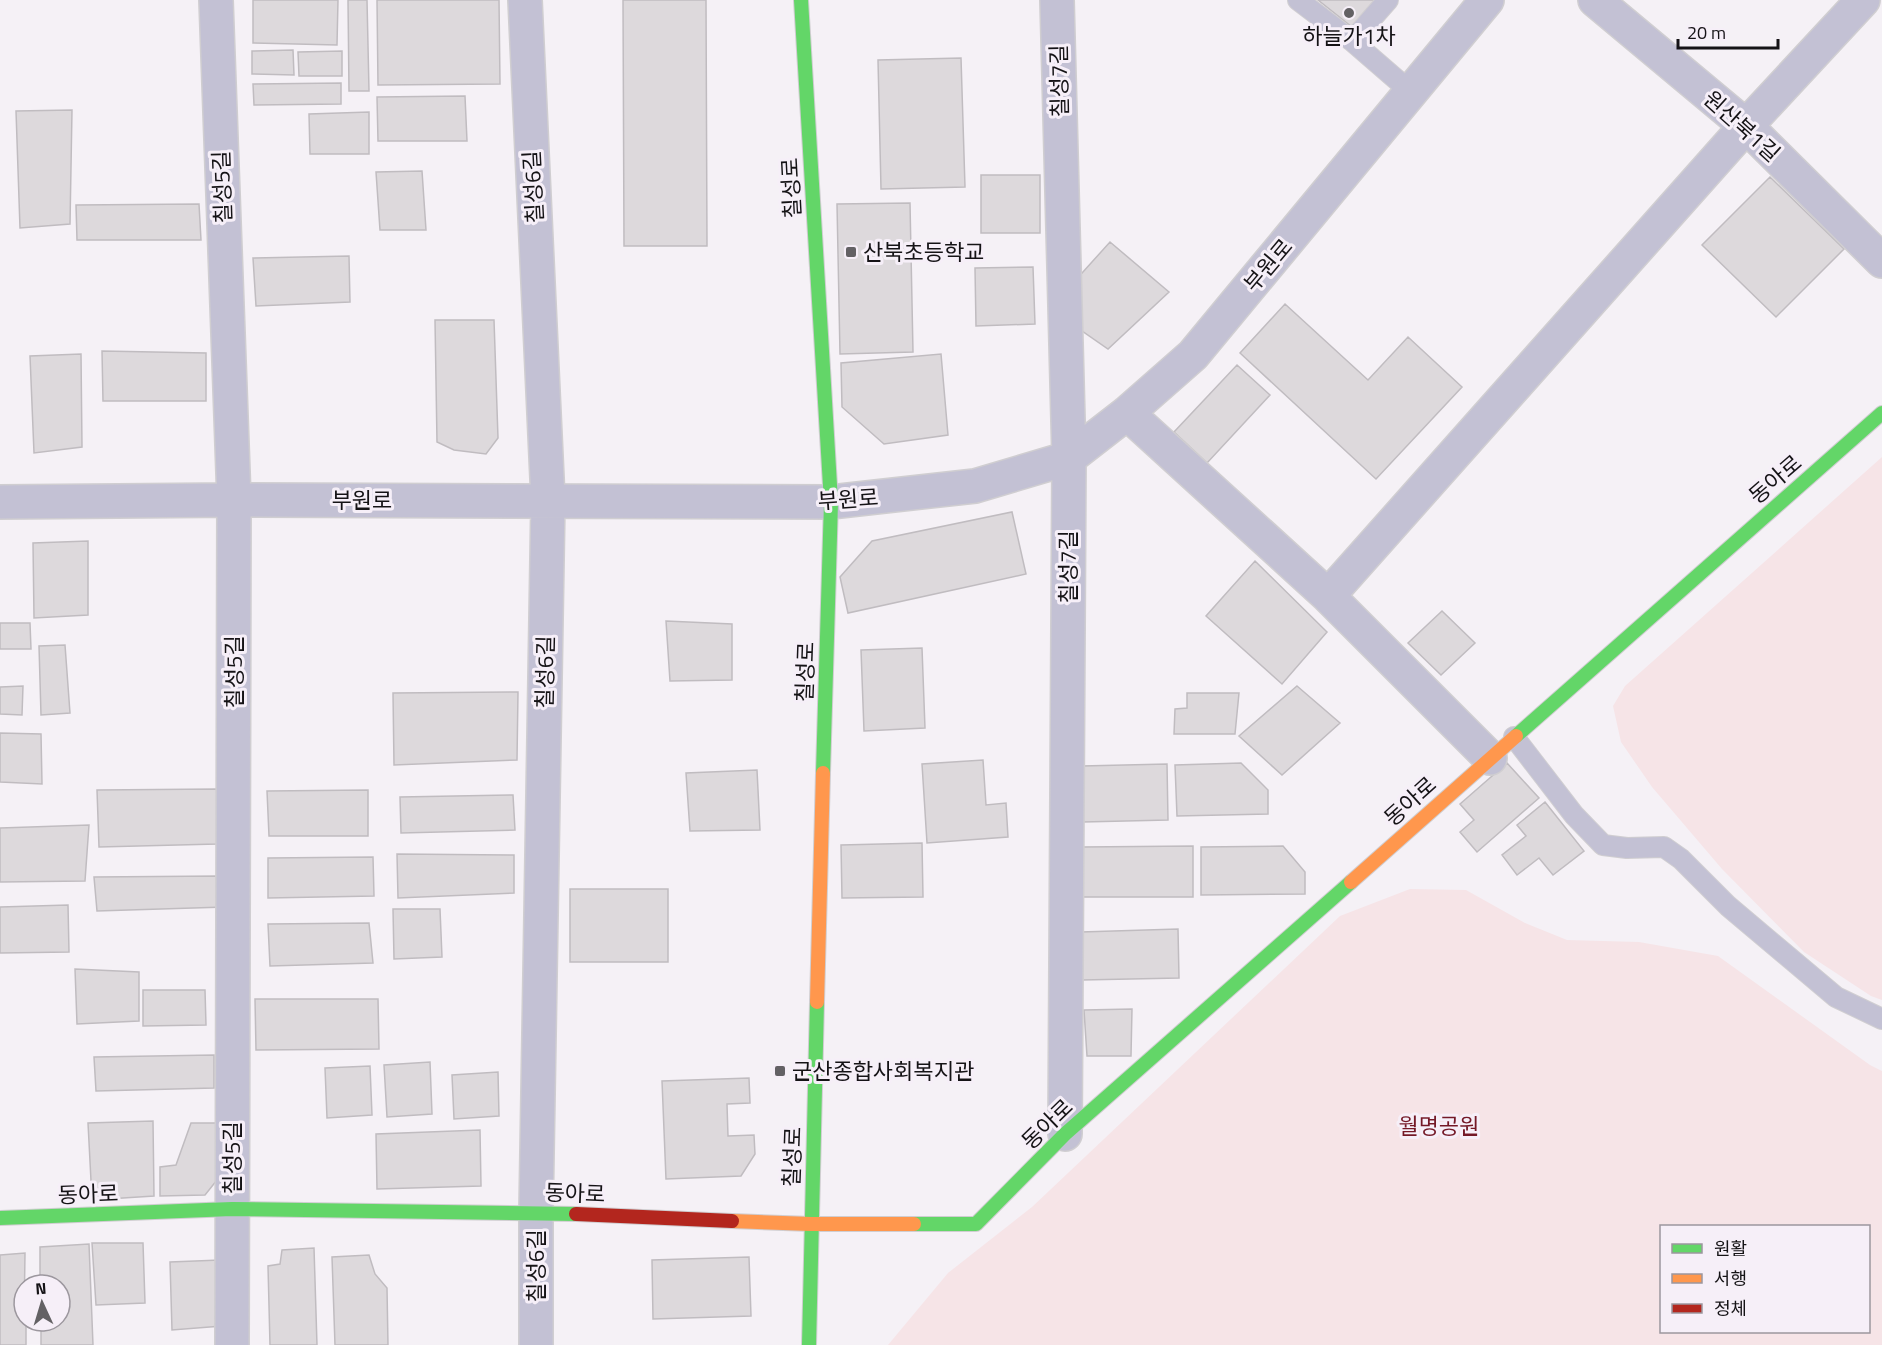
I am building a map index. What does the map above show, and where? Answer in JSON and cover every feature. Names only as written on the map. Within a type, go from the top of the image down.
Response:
[{"type":"street","name":"칠성5길","points":[[216,0],[234,500],[232,1345]]},
{"type":"street","name":"칠성6길","points":[[525,0],[548,500],[536,1212],[536,1345]]},
{"type":"street","name":"칠성로","points":[[801,0],[831,502],[809,1345]]},
{"type":"street","name":"칠성7길","points":[[1057,0],[1069,458],[1065,1134]]},
{"type":"street","name":"부원로","points":[[0,502],[234,500],[831,502],[975,486],[1069,458],[1127,413],[1194,355],[1487,0]]},
{"type":"street","name":"원산북1길","points":[[1595,0],[1746,126],[1882,261]]},
{"type":"street","points":[[1328,596],[1746,126],[1863,0]]},
{"type":"street","points":[[1127,413],[1328,596],[1502,747]]},
{"type":"street","name":"동아로","points":[[0,1218],[232,1209],[536,1212],[811,1224],[976,1224],[1065,1134],[1882,413]]},
{"type":"lane","points":[[1298,0],[1352,41],[1412,93]]},
{"type":"lane","points":[[1352,41],[1388,0]]},
{"type":"lane","points":[[1502,747],[1574,814],[1603,845],[1627,848],[1664,847],[1681,859],[1728,906],[1836,997],[1882,1019]]},
{"type":"green space","points":[[1882,457],[1882,1000],[1871,996],[1804,952],[1722,869],[1652,787],[1621,742],[1613,706],[1625,686]]},
{"type":"green space","name":"월명공원","points":[[1410,889],[1466,890],[1525,923],[1567,940],[1639,942],[1718,956],[1870,1065],[1882,1071],[1882,1345],[888,1345],[948,1273],[1032,1207],[1340,916]]},
{"type":"building","points":[[253,0],[338,0],[337,45],[253,43]]},
{"type":"building","points":[[348,0],[367,0],[369,91],[349,91]]},
{"type":"building","points":[[377,0],[499,0],[500,84],[378,85]]},
{"type":"building","points":[[623,0],[706,0],[707,246],[624,246]]},
{"type":"building","name":"하늘가1차","points":[[1318,0],[1375,0],[1352,27]]},
{"type":"building","points":[[293,50],[294,75],[252,74],[252,51]]},
{"type":"building","points":[[342,51],[342,76],[299,76],[298,52]]},
{"type":"building","points":[[961,58],[965,187],[881,189],[878,60]]},
{"type":"building","points":[[341,83],[341,104],[254,105],[253,84]]},
{"type":"building","points":[[465,96],[467,141],[378,141],[377,97]]},
{"type":"building","points":[[72,110],[70,224],[20,228],[16,111]]},
{"type":"building","points":[[369,112],[369,154],[310,154],[309,114]]},
{"type":"building","points":[[422,171],[426,230],[380,230],[376,172]]},
{"type":"building","points":[[981,175],[1040,175],[1040,233],[981,233]]},
{"type":"building","points":[[1770,177],[1844,249],[1776,317],[1702,245]]},
{"type":"building","points":[[910,203],[913,352],[840,354],[837,204]]},
{"type":"building","points":[[199,204],[201,240],[77,240],[76,205]]},
{"type":"building","points":[[1110,242],[1169,292],[1108,349],[1075,326],[1073,283]]},
{"type":"building","points":[[349,256],[350,302],[256,306],[253,258]]},
{"type":"building","points":[[1033,267],[1035,324],[976,326],[975,268]]},
{"type":"building","points":[[1285,304],[1368,380],[1408,337],[1462,387],[1376,479],[1240,353]]},
{"type":"building","points":[[435,320],[494,320],[498,438],[486,454],[454,450],[437,442]]},
{"type":"building","points":[[102,351],[206,353],[206,401],[103,401]]},
{"type":"building","points":[[81,354],[82,447],[34,453],[30,356]]},
{"type":"building","points":[[941,354],[948,435],[884,444],[842,407],[841,363]]},
{"type":"building","points":[[1237,365],[1270,395],[1207,463],[1174,432]]},
{"type":"building","points":[[1012,512],[1026,574],[848,613],[840,577],[872,541]]},
{"type":"building","points":[[88,541],[88,615],[34,618],[33,543]]},
{"type":"building","points":[[1255,561],[1327,632],[1282,684],[1206,616]]},
{"type":"building","points":[[1442,611],[1475,643],[1441,675],[1408,643]]},
{"type":"building","points":[[666,621],[732,624],[732,680],[670,681]]},
{"type":"building","points":[[0,623],[30,623],[31,649],[0,649]]},
{"type":"building","points":[[65,645],[70,713],[41,715],[39,646]]},
{"type":"building","points":[[922,648],[925,728],[864,731],[861,650]]},
{"type":"building","points":[[23,686],[22,715],[0,714],[0,687]]},
{"type":"building","points":[[1297,686],[1340,723],[1282,775],[1239,736]]},
{"type":"building","points":[[518,692],[517,760],[394,765],[393,693]]},
{"type":"building","points":[[1187,693],[1239,693],[1235,734],[1174,734],[1175,709],[1187,708]]},
{"type":"building","points":[[0,733],[41,734],[42,784],[0,782]]},
{"type":"building","points":[[983,760],[986,805],[1006,803],[1008,837],[927,843],[922,764]]},
{"type":"building","points":[[1241,763],[1268,790],[1268,814],[1177,816],[1175,765]]},
{"type":"building","points":[[1507,763],[1539,798],[1477,852],[1460,832],[1474,820],[1460,804]]},
{"type":"building","points":[[1167,764],[1168,820],[1083,822],[1082,766]]},
{"type":"building","points":[[757,770],[760,830],[690,831],[686,773]]},
{"type":"building","points":[[217,789],[217,844],[99,847],[97,790]]},
{"type":"building","points":[[368,790],[368,836],[269,836],[267,791]]},
{"type":"building","points":[[513,795],[515,830],[401,833],[400,797]]},
{"type":"building","points":[[1545,802],[1584,851],[1553,875],[1539,858],[1517,875],[1502,855],[1526,836],[1517,825]]},
{"type":"building","points":[[89,825],[85,881],[0,882],[0,828]]},
{"type":"building","points":[[922,843],[923,897],[842,898],[841,845]]},
{"type":"building","points":[[1193,846],[1193,897],[1082,897],[1082,847]]},
{"type":"building","points":[[1283,846],[1305,872],[1305,894],[1201,895],[1201,847]]},
{"type":"building","points":[[397,854],[514,855],[514,893],[398,898]]},
{"type":"building","points":[[373,857],[374,896],[268,898],[268,858]]},
{"type":"building","points":[[219,876],[225,907],[97,911],[94,877]]},
{"type":"building","points":[[570,889],[668,889],[668,962],[570,962]]},
{"type":"building","points":[[68,905],[69,952],[0,953],[0,907]]},
{"type":"building","points":[[393,909],[440,909],[442,957],[394,959]]},
{"type":"building","points":[[369,923],[373,963],[270,966],[268,924]]},
{"type":"building","points":[[1178,929],[1179,978],[1082,980],[1081,932]]},
{"type":"building","points":[[75,969],[139,972],[139,1021],[77,1024]]},
{"type":"building","points":[[143,990],[205,990],[206,1025],[143,1026]]},
{"type":"building","points":[[255,999],[378,999],[379,1049],[256,1050]]},
{"type":"building","points":[[1132,1009],[1131,1056],[1087,1056],[1084,1010]]},
{"type":"building","points":[[214,1055],[214,1088],[96,1091],[94,1057]]},
{"type":"building","points":[[430,1062],[432,1114],[387,1117],[384,1065]]},
{"type":"building","points":[[370,1066],[372,1115],[327,1118],[325,1068]]},
{"type":"building","points":[[498,1072],[499,1116],[454,1119],[452,1075]]},
{"type":"building","points":[[749,1078],[750,1103],[727,1104],[728,1136],[754,1135],[755,1154],[741,1176],[666,1179],[662,1081]]},
{"type":"building","points":[[153,1121],[154,1196],[92,1200],[88,1123]]},
{"type":"building","points":[[191,1123],[218,1123],[225,1170],[205,1195],[160,1196],[160,1167],[176,1165]]},
{"type":"building","points":[[480,1130],[481,1186],[377,1189],[376,1134]]},
{"type":"building","points":[[92,1243],[143,1243],[145,1303],[96,1305]]},
{"type":"building","points":[[89,1244],[93,1345],[41,1345],[41,1333],[72,1333],[72,1273],[40,1273],[40,1247]]},
{"type":"building","points":[[314,1248],[317,1345],[270,1345],[268,1266],[280,1264],[282,1250]]},
{"type":"building","points":[[25,1253],[25,1273],[12,1273],[12,1333],[26,1333],[26,1345],[0,1345],[0,1255]]},
{"type":"building","points":[[369,1255],[375,1274],[387,1288],[388,1345],[335,1345],[332,1257]]},
{"type":"building","points":[[749,1257],[751,1316],[653,1319],[652,1260]]},
{"type":"building","points":[[220,1260],[222,1326],[172,1330],[170,1262]]},
{"type":"traffic: fast","points":[[801,0],[831,502],[823,773]]},
{"type":"traffic: fast","points":[[1516,736],[1882,413]]},
{"type":"traffic: fast","points":[[914,1224],[976,1224],[1065,1134],[1351,882]]},
{"type":"traffic: fast","points":[[809,1345],[817,1002]]},
{"type":"traffic: fast","points":[[0,1218],[232,1209],[576,1214]]},
{"type":"traffic: slow","points":[[1351,882],[1516,736]]},
{"type":"traffic: slow","points":[[817,1002],[823,773]]},
{"type":"traffic: slow","points":[[732,1221],[914,1224]]},
{"type":"traffic: jam","points":[[576,1214],[732,1221]]},
{"type":"place","name":"하늘가1차","points":[[1349,13]]},
{"type":"place","name":"산북초등학교","points":[[851,252]]},
{"type":"place","name":"군산종합사회복지관","points":[[780,1071]]}]
